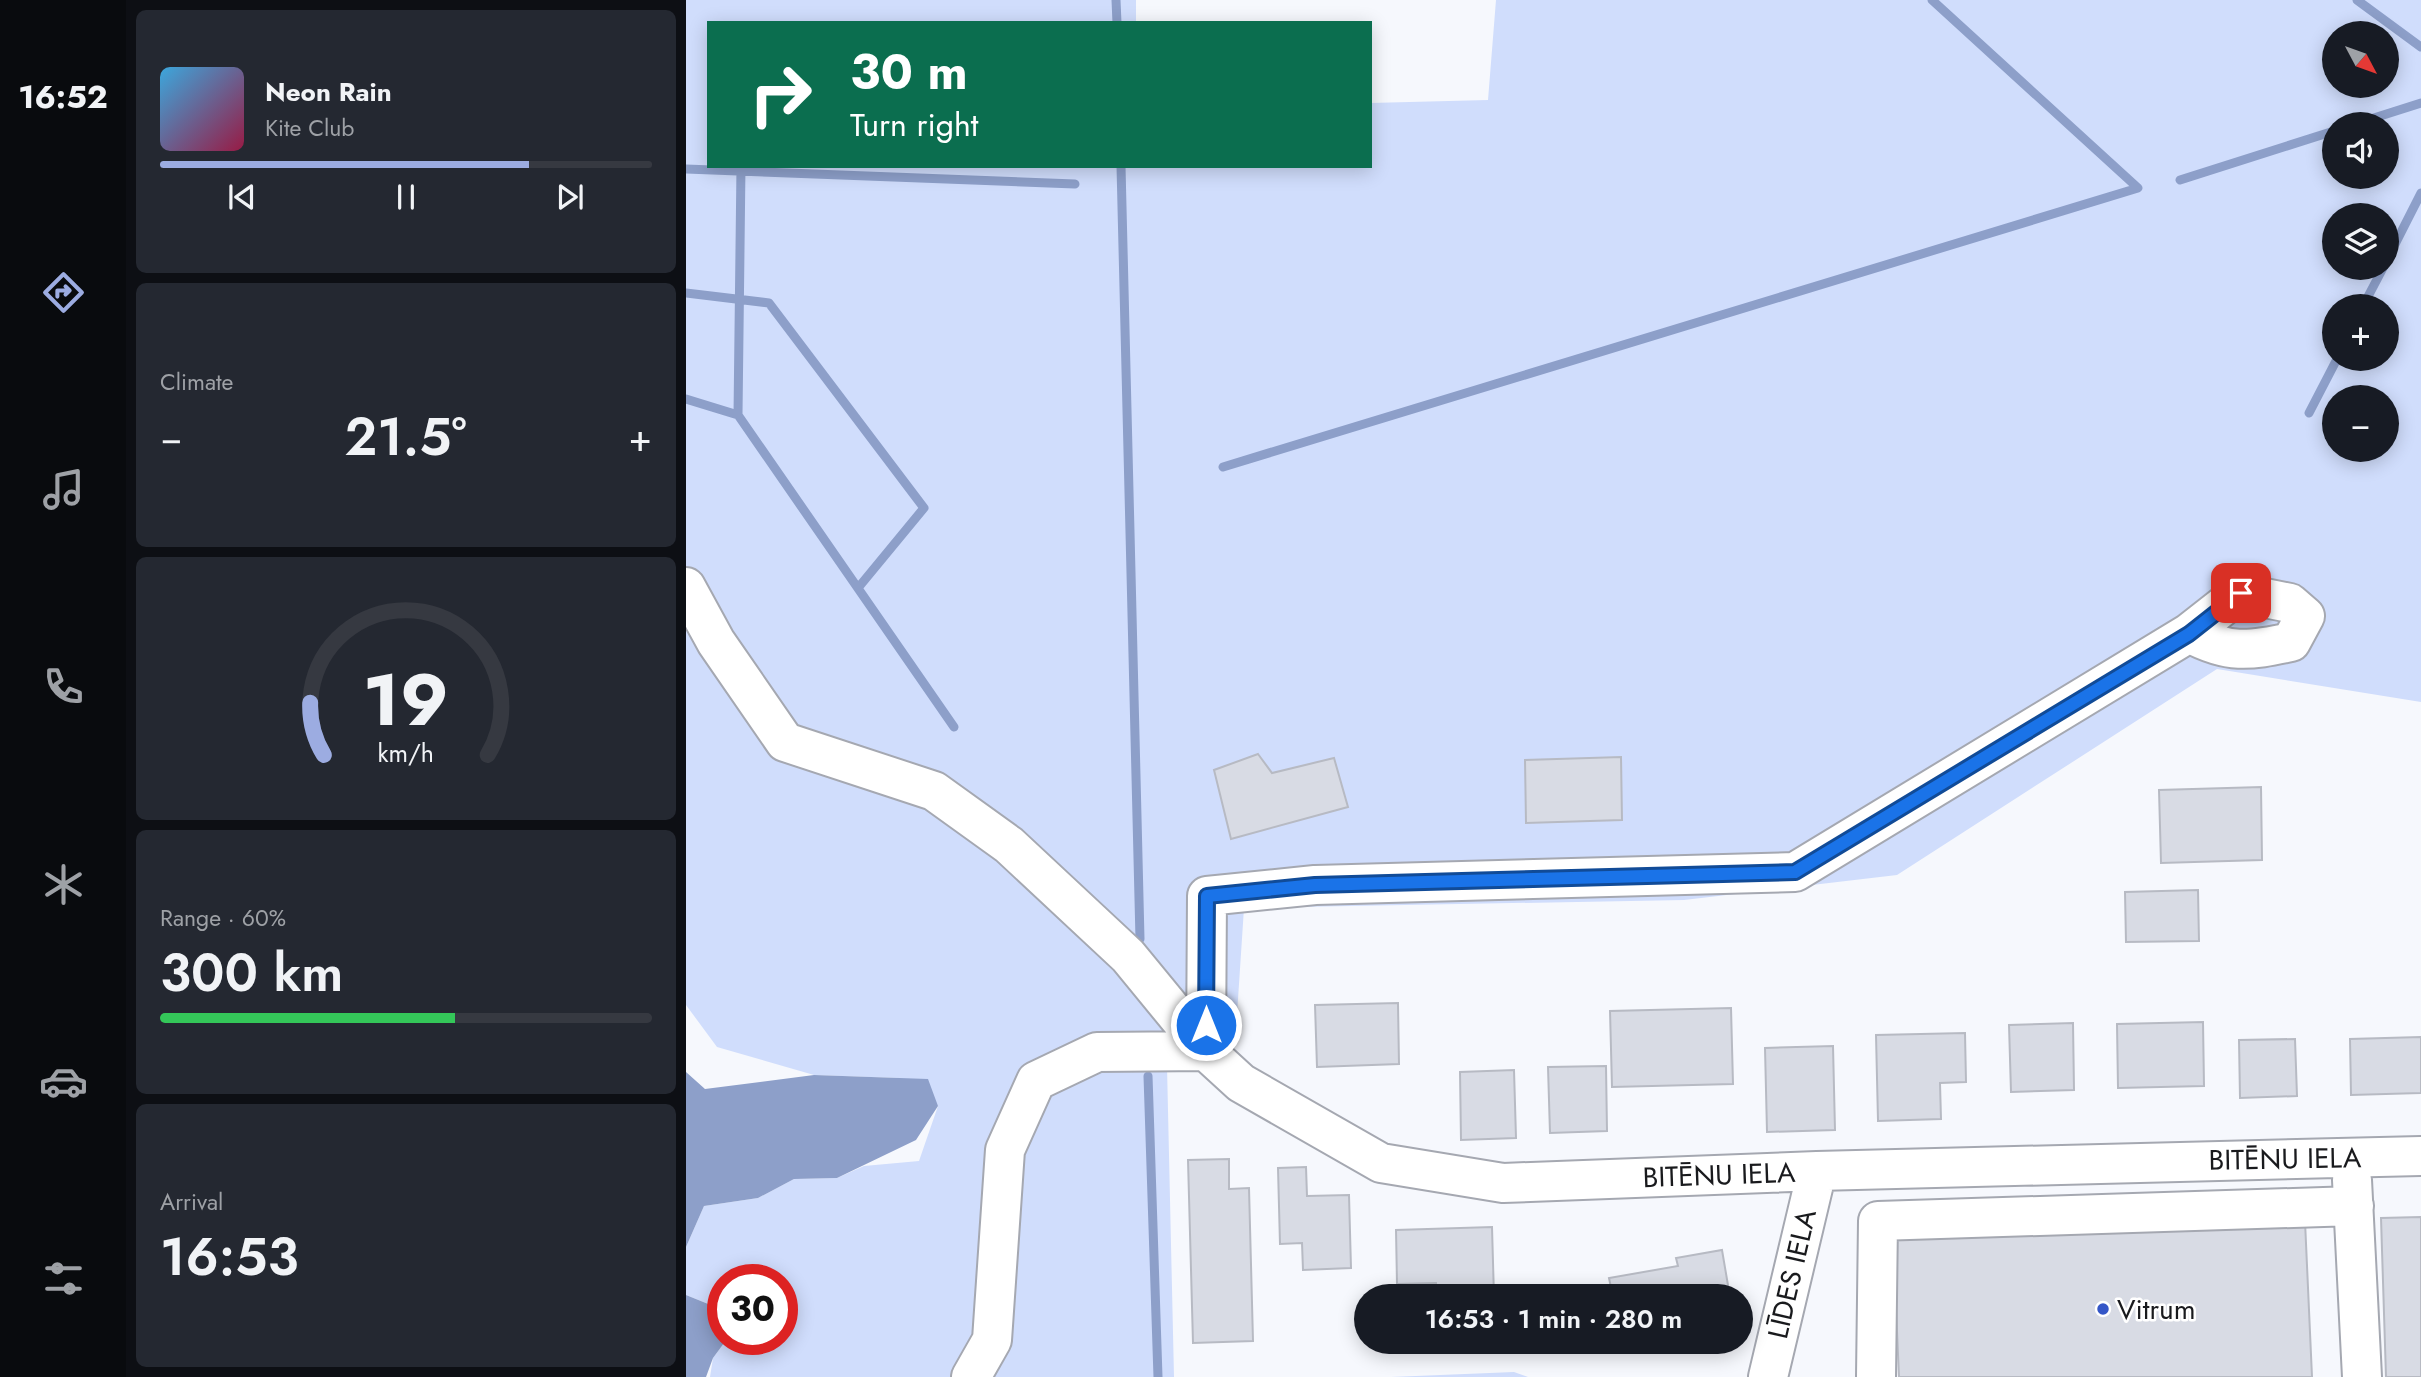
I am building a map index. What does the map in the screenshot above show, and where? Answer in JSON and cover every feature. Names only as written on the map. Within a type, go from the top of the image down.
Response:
[{"type":"street","name":"BITĒNU IELA","points":[[686,587],[716,642],[785,742],[934,791],[1009,845],[1128,956],[1206,1051],[1241,1083],[1381,1163],[1503,1183],[1817,1171],[2421,1156]]},
{"type":"street","points":[[971,1377],[992,1340],[1005,1150],[1036,1082],[1097,1052],[1206,1051],[1207,896],[1315,885],[1795,872],[2189,634]]},
{"type":"street","points":[[2350,1157],[2362,1377]]},
{"type":"street","name":"LĪDES IELA","points":[[1768,1377],[1817,1171]]},
{"type":"street","points":[[1876,1377],[1878,1220],[2354,1206]]},
{"type":"shaded area","points":[[686,0],[1136,0],[1136,21],[707,21],[707,168],[1372,168],[1372,103],[1488,100],[1496,0],[2421,0],[2421,702],[2217,669],[1897,875],[1684,900],[1244,908],[1235,1045],[1197,1064],[1167,1066],[1174,1377],[710,1377],[715,1355],[798,1355],[798,1264],[707,1264],[707,1304],[686,1295],[686,1247],[704,1206],[758,1198],[794,1179],[837,1178],[864,1166],[919,1161],[938,1106],[899,1078],[814,1075],[717,1047],[686,1005]]},
{"type":"shaded area","points":[[686,1072],[705,1089],[814,1075],[928,1079],[938,1106],[916,1140],[837,1178],[794,1179],[758,1198],[704,1206],[686,1247]]},
{"type":"shaded area","points":[[686,1295],[707,1304],[707,1355],[715,1355],[706,1377],[686,1377]]},
{"type":"shaded area","points":[[1514,1372],[1528,1377],[1391,1377]]},
{"type":"building","points":[[1258,754],[1272,773],[1334,758],[1348,807],[1231,839],[1214,770]]},
{"type":"building","points":[[1621,757],[1622,820],[1526,823],[1525,760]]},
{"type":"building","points":[[2261,787],[2262,860],[2161,863],[2159,790]]},
{"type":"building","points":[[2198,890],[2199,941],[2126,942],[2125,892]]},
{"type":"building","points":[[1398,1003],[1399,1064],[1317,1067],[1315,1005]]},
{"type":"building","points":[[1731,1008],[1733,1084],[1612,1087],[1610,1011]]},
{"type":"building","points":[[2203,1022],[2204,1086],[2118,1088],[2117,1024]]},
{"type":"building","points":[[2073,1023],[2074,1090],[2011,1092],[2009,1025]]},
{"type":"building","points":[[1965,1033],[1966,1082],[1940,1083],[1941,1119],[1878,1121],[1876,1035]]},
{"type":"building","points":[[2421,1037],[2421,1093],[2351,1095],[2350,1039]]},
{"type":"building","points":[[2295,1039],[2297,1096],[2240,1098],[2239,1040]]},
{"type":"building","points":[[1833,1046],[1835,1130],[1767,1132],[1765,1048]]},
{"type":"building","points":[[1606,1066],[1607,1131],[1550,1133],[1548,1067]]},
{"type":"building","points":[[1514,1070],[1516,1138],[1461,1140],[1460,1072]]},
{"type":"building","points":[[1229,1159],[1229,1189],[1249,1188],[1253,1341],[1193,1343],[1188,1160]]},
{"type":"building","points":[[1306,1167],[1307,1196],[1349,1195],[1351,1268],[1303,1270],[1302,1243],[1280,1244],[1278,1168]]},
{"type":"building","points":[[2421,1217],[2421,1377],[2386,1377],[2381,1218]]},
{"type":"building","name":"Vitrum","points":[[2305,1221],[2312,1377],[1899,1377],[1893,1240]]},
{"type":"building","points":[[1492,1227],[1494,1284],[1397,1284],[1396,1230]]},
{"type":"building","points":[[1722,1250],[1728,1284],[1610,1284],[1609,1278],[1678,1266],[1676,1258]]},
{"type":"waterway","points":[[1116,0],[1117,21]]},
{"type":"waterway","points":[[1223,467],[2138,188],[1932,0]]},
{"type":"waterway","points":[[2357,0],[2421,47]]},
{"type":"waterway","points":[[2393,112],[2421,103]]},
{"type":"waterway","points":[[2180,180],[2322,135]]},
{"type":"waterway","points":[[741,168],[738,415],[954,727]]},
{"type":"waterway","points":[[1121,168],[1140,939]]},
{"type":"waterway","points":[[686,169],[1075,184]]},
{"type":"waterway","points":[[2399,236],[2421,193]]},
{"type":"waterway","points":[[2369,294],[2377,280]]},
{"type":"waterway","points":[[686,293],[769,303],[924,508],[858,588]]},
{"type":"waterway","points":[[2309,413],[2331,371]]},
{"type":"waterway","points":[[686,399],[738,415]]},
{"type":"waterway","points":[[1148,1076],[1158,1377]]},
{"type":"place","name":"Vitrum","points":[[2103,1309]]},
{"type":"route","points":[[1206,1025],[1207,896],[1315,885],[1795,872],[2189,634],[2241,593]]}]
